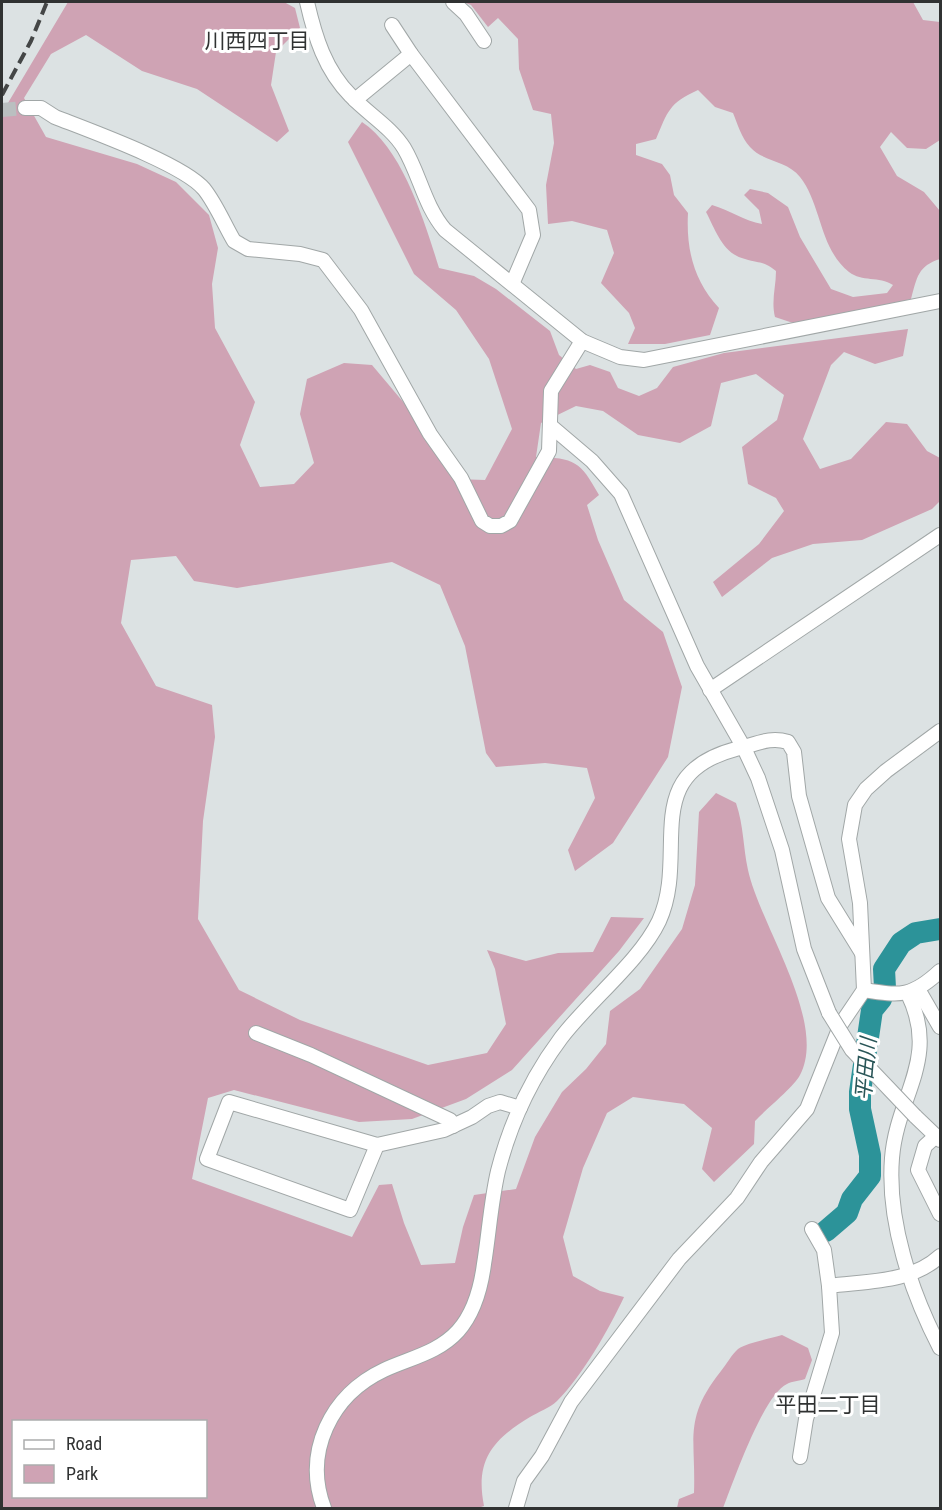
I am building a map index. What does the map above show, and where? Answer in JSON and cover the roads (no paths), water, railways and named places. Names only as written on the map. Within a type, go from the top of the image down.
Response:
[{"type":"street","points":[[307,2],[321,52],[333,74],[355,100],[395,135],[405,150],[432,216],[445,230],[513,282],[582,341],[620,357],[644,360],[940,301]]},
{"type":"street","points":[[453,2],[466,14],[484,42]]},
{"type":"street","points":[[392,25],[411,54],[529,210],[533,223],[533,235],[513,282]]},
{"type":"street","points":[[355,100],[411,54]]},
{"type":"street","points":[[25,108],[42,108],[55,117],[164,163],[194,181],[203,188],[234,241],[240,246],[248,249],[300,254],[323,260],[361,310],[430,434],[461,478],[482,521],[490,526],[501,526],[510,521],[549,451],[552,427],[551,391],[582,341]]},
{"type":"street","points":[[552,427],[592,460],[621,494],[697,666],[744,748],[758,778],[782,850],[804,949],[829,1013],[852,1050],[938,1138],[925,1146],[918,1170],[940,1214]]},
{"type":"street","points":[[710,690],[940,535]]},
{"type":"street","points":[[516,1509],[524,1481],[542,1456],[571,1402],[679,1259],[737,1198],[761,1162],[807,1109],[833,1039],[864,990],[861,903],[849,839],[855,805],[866,789],[886,771],[940,731]]},
{"type":"street","points":[[324,1509],[317,1479],[317,1455],[324,1428],[339,1404],[359,1384],[385,1370],[437,1348],[458,1331],[469,1314],[481,1285],[498,1172],[520,1108],[561,1038],[639,949],[658,922],[671,873],[671,817],[674,798],[682,783],[693,770],[710,759],[776,738],[788,742],[796,760],[800,796],[828,898],[862,953]]},
{"type":"street","points":[[864,990],[894,995],[913,991],[940,971]]},
{"type":"street","points":[[913,991],[940,1027]]},
{"type":"street","points":[[913,991],[922,1037],[892,1156],[892,1195],[910,1275],[940,1348]]},
{"type":"street","points":[[256,1033],[322,1060],[450,1120],[449,1128]]},
{"type":"street","points":[[377,1144],[350,1210],[207,1159],[229,1102],[377,1144],[449,1128],[488,1106],[500,1102],[520,1108]]},
{"type":"street","points":[[800,1457],[806,1419],[832,1333],[824,1250],[812,1229]]},
{"type":"street","points":[[829,1286],[910,1275],[931,1265],[940,1256]]},
{"type":"waterway","name":"平田川","points":[[826,1231],[847,1213],[852,1199],[870,1176],[870,1155],[860,1109],[860,1092],[872,1010],[881,999],[885,988],[884,969],[901,943],[916,933],[940,929]]},
{"type":"tunnel","points":[[2,110],[25,108]]},
{"type":"railway","points":[[2,95],[31,41],[47,2]]},
{"type":"district","name":"川西四丁目","points":[[257,41]]},
{"type":"district","name":"平田二丁目","points":[[828,1405]]}]
